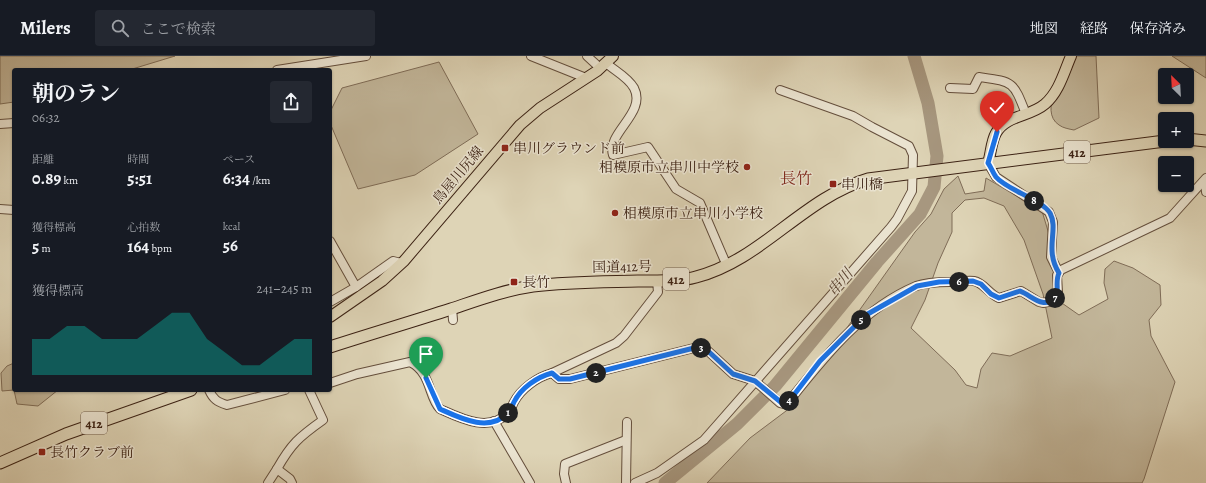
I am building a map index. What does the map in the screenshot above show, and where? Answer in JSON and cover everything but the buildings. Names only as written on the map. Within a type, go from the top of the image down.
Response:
[{"type":"highway","points":[[1194,140],[1206,141]]},
{"type":"highway","name":"412","points":[[916,174],[988,163],[1158,142]]},
{"type":"highway","name":"国道412号","points":[[332,346],[452,308],[502,293],[532,286],[695,278],[727,266],[745,256],[820,201],[838,191],[868,179],[916,174]]},
{"type":"highway","name":"412","points":[[0,463],[73,432],[185,392]]},
{"type":"main road","points":[[988,163],[994,139],[998,130],[1008,121],[1038,109],[1052,97],[1071,56]]},
{"type":"main road","name":"鳥屋川尻線","points":[[332,316],[382,281],[401,264],[515,130],[540,108],[586,78],[606,62]]},
{"type":"street","points":[[290,68],[366,56]]},
{"type":"street","points":[[531,56],[586,78]]},
{"type":"street","points":[[588,56],[606,62],[629,81],[634,88],[636,98],[634,111],[615,141],[612,151],[613,155],[648,147],[676,189],[700,203],[727,266]]},
{"type":"street","points":[[950,88],[973,89],[979,77],[1007,81],[1011,83],[1018,91],[1026,114]]},
{"type":"street","points":[[635,483],[657,473],[704,440],[897,219],[912,191],[916,174],[913,155],[909,146],[854,116],[780,90]]},
{"type":"street","points":[[0,124],[12,123]]},
{"type":"street","points":[[988,163],[996,177],[1049,212],[1053,222],[1051,257],[1059,273]]},
{"type":"street","points":[[552,373],[559,379],[570,379],[698,347],[708,351],[733,374],[756,382],[780,403],[785,404],[790,400],[820,361],[866,315],[917,286],[939,282],[973,281],[981,284],[991,294],[999,298],[1020,291],[1039,302],[1047,303],[1056,298],[1058,292],[1057,278],[1059,273],[1069,266],[1170,218],[1206,179]]},
{"type":"street","points":[[1206,179],[1206,192]]},
{"type":"street","points":[[0,209],[12,210]]},
{"type":"street","points":[[332,245],[356,287]]},
{"type":"street","points":[[332,301],[356,287],[393,262],[401,264]]},
{"type":"street","points":[[332,382],[357,374],[410,362],[417,366],[426,378],[440,409],[465,420],[482,424],[494,422],[508,413],[514,402],[528,386],[544,375],[552,373],[616,343],[624,336],[658,292],[657,281]]},
{"type":"street","points":[[452,308],[453,320]]},
{"type":"street","points":[[210,392],[212,397],[218,402],[227,405],[277,392]]},
{"type":"street","points":[[268,483],[291,446],[299,437],[323,420],[310,392]]},
{"type":"street","points":[[494,422],[530,483]]},
{"type":"street","points":[[626,483],[627,422]]},
{"type":"street","points":[[566,483],[564,474],[565,464],[626,440]]},
{"type":"street","points":[[277,469],[290,479],[292,483]]},
{"type":"shaded area","points":[[0,56],[175,56],[136,68],[12,68],[12,102],[0,104]]},
{"type":"shaded area","points":[[1071,56],[1096,56],[1099,118],[1074,130],[1064,128],[1059,125],[1053,119],[1051,111],[1054,91]]},
{"type":"shaded area","points":[[1172,56],[1206,56],[1206,78],[1194,70],[1194,68],[1191,68]]},
{"type":"shaded area","points":[[439,62],[478,134],[415,175],[358,189],[332,128],[332,108],[342,88]]},
{"type":"shaded area","points":[[958,176],[965,194],[984,191],[986,178],[1042,211],[1057,261],[1055,276],[1059,301],[1079,315],[1108,299],[1104,283],[1105,269],[1114,261],[1133,268],[1160,285],[1161,305],[1149,320],[1151,336],[1175,382],[1142,483],[707,483],[750,438],[790,408],[915,232],[931,214],[944,189]],"holes":[[[984,198],[1004,206],[1024,240],[1043,294],[1052,338],[1010,356],[992,353],[981,369],[977,388],[966,385],[955,370],[911,328],[925,300],[938,263],[952,232],[952,213],[965,200]]]},
{"type":"shaded area","points":[[12,364],[12,390],[2,391],[1,373],[7,366]]},
{"type":"shaded area","points":[[14,392],[56,392],[38,406],[17,404]]},
{"type":"waterway","name":"串川","points":[[665,483],[737,424],[775,386],[877,262],[920,214],[934,187],[937,156],[928,103],[914,56]]},
{"type":"place","name":"串川グラウンド前","points":[[505,148]]},
{"type":"place","name":"相模原市立串川中学校","points":[[747,167]]},
{"type":"place","name":"串川橋","points":[[833,184]]},
{"type":"place","name":"相模原市立串川小学校","points":[[615,213]]},
{"type":"place","name":"長竹","points":[[514,282]]},
{"type":"place","name":"長竹クラブ前","points":[[42,452]]},
{"type":"district","name":"長竹","points":[[796,179]]},
{"type":"route","points":[[426,378],[437,406],[440,409],[465,420],[482,424],[494,422],[508,413],[520,394],[528,386],[544,375],[552,373],[556,378],[562,380],[570,379],[698,347],[708,351],[733,374],[755,381],[780,403],[785,404],[790,400],[820,361],[857,323],[866,315],[917,286],[939,282],[973,281],[981,284],[991,294],[999,298],[1020,291],[1039,302],[1047,303],[1052,301],[1056,298],[1058,292],[1057,275],[1059,273],[1051,257],[1053,228],[1052,218],[1046,208],[996,177],[988,163],[997,132]]}]
